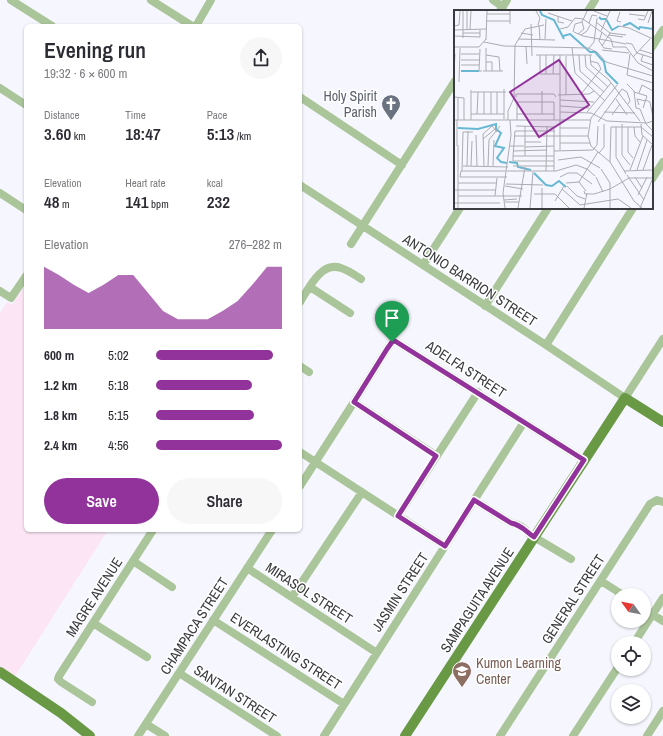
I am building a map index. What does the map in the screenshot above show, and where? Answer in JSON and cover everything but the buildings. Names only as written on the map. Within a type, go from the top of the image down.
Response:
[{"type":"main road","points":[[625,398],[663,422]]},
{"type":"main road","name":"SAMPAGUITA AVENUE","points":[[406,736],[532,536],[625,398]]},
{"type":"main road","points":[[0,672],[61,713],[90,736]]},
{"type":"street","points":[[11,0],[49,24]]},
{"type":"street","points":[[151,0],[189,24]]},
{"type":"street","points":[[197,24],[211,0]]},
{"type":"street","points":[[493,0],[503,6]]},
{"type":"street","points":[[589,10],[595,0]]},
{"type":"street","points":[[653,45],[663,30]]},
{"type":"street","points":[[351,244],[454,83]]},
{"type":"street","points":[[0,88],[24,104]]},
{"type":"street","points":[[302,99],[402,165]]},
{"type":"street","points":[[653,177],[663,162]]},
{"type":"street","name":"ANTONIO BARRION STREET","points":[[302,187],[546,345],[625,398]]},
{"type":"street","points":[[0,193],[24,209]]},
{"type":"street","points":[[423,265],[459,209]]},
{"type":"street","points":[[485,306],[547,209]]},
{"type":"street","points":[[546,345],[632,209]]},
{"type":"street","points":[[302,299],[310,286],[330,267],[342,268],[361,279]]},
{"type":"street","points":[[0,291],[11,298],[24,279]]},
{"type":"street","points":[[310,286],[350,313]]},
{"type":"street","points":[[625,398],[663,339]]},
{"type":"street","name":"ADELFA STREET","points":[[316,462],[387,349],[392,342],[395,341],[584,460]]},
{"type":"street","points":[[302,367],[309,372]]},
{"type":"street","points":[[398,516],[478,392]]},
{"type":"street","points":[[354,402],[436,456]]},
{"type":"street","name":"JASMIN STREET","points":[[324,736],[524,422]]},
{"type":"street","points":[[302,453],[445,546]]},
{"type":"street","points":[[302,483],[316,462]]},
{"type":"street","points":[[292,597],[362,492]]},
{"type":"street","points":[[474,500],[511,523],[521,526],[532,536],[571,559]]},
{"type":"street","name":"GENERAL STREET","points":[[500,736],[650,504],[660,501]]},
{"type":"street","name":"MAGRE AVENUE","points":[[92,702],[58,679],[152,532]]},
{"type":"street","name":"CHAMPACA STREET","points":[[138,736],[271,532]]},
{"type":"street","points":[[133,561],[172,587]]},
{"type":"street","name":"MIRASOL STREET","points":[[247,568],[377,652]]},
{"type":"street","points":[[601,581],[612,588]]},
{"type":"street","points":[[639,636],[663,598]]},
{"type":"street","points":[[653,614],[663,621]]},
{"type":"street","name":"EVERLASTING STREET","points":[[213,620],[344,704]]},
{"type":"street","points":[[93,623],[147,657]]},
{"type":"street","name":"SANTAN STREET","points":[[179,673],[276,736]]},
{"type":"street","points":[[573,736],[613,676]]},
{"type":"street","points":[[647,736],[663,711]]},
{"type":"street","points":[[146,724],[165,736]]},
{"type":"shaded area","points":[[24,287],[24,532],[107,532],[14,678],[0,669],[0,313],[7,302],[12,305]]},
{"type":"place","name":"Holy Spirit Parish","points":[[391,121]]},
{"type":"place","name":"Kumon Learning Center","points":[[462,688]]},
{"type":"route","points":[[392,342],[398,342],[584,460],[534,537],[521,526],[511,523],[474,500],[445,546],[398,516],[436,456],[354,402],[392,342]]}]
